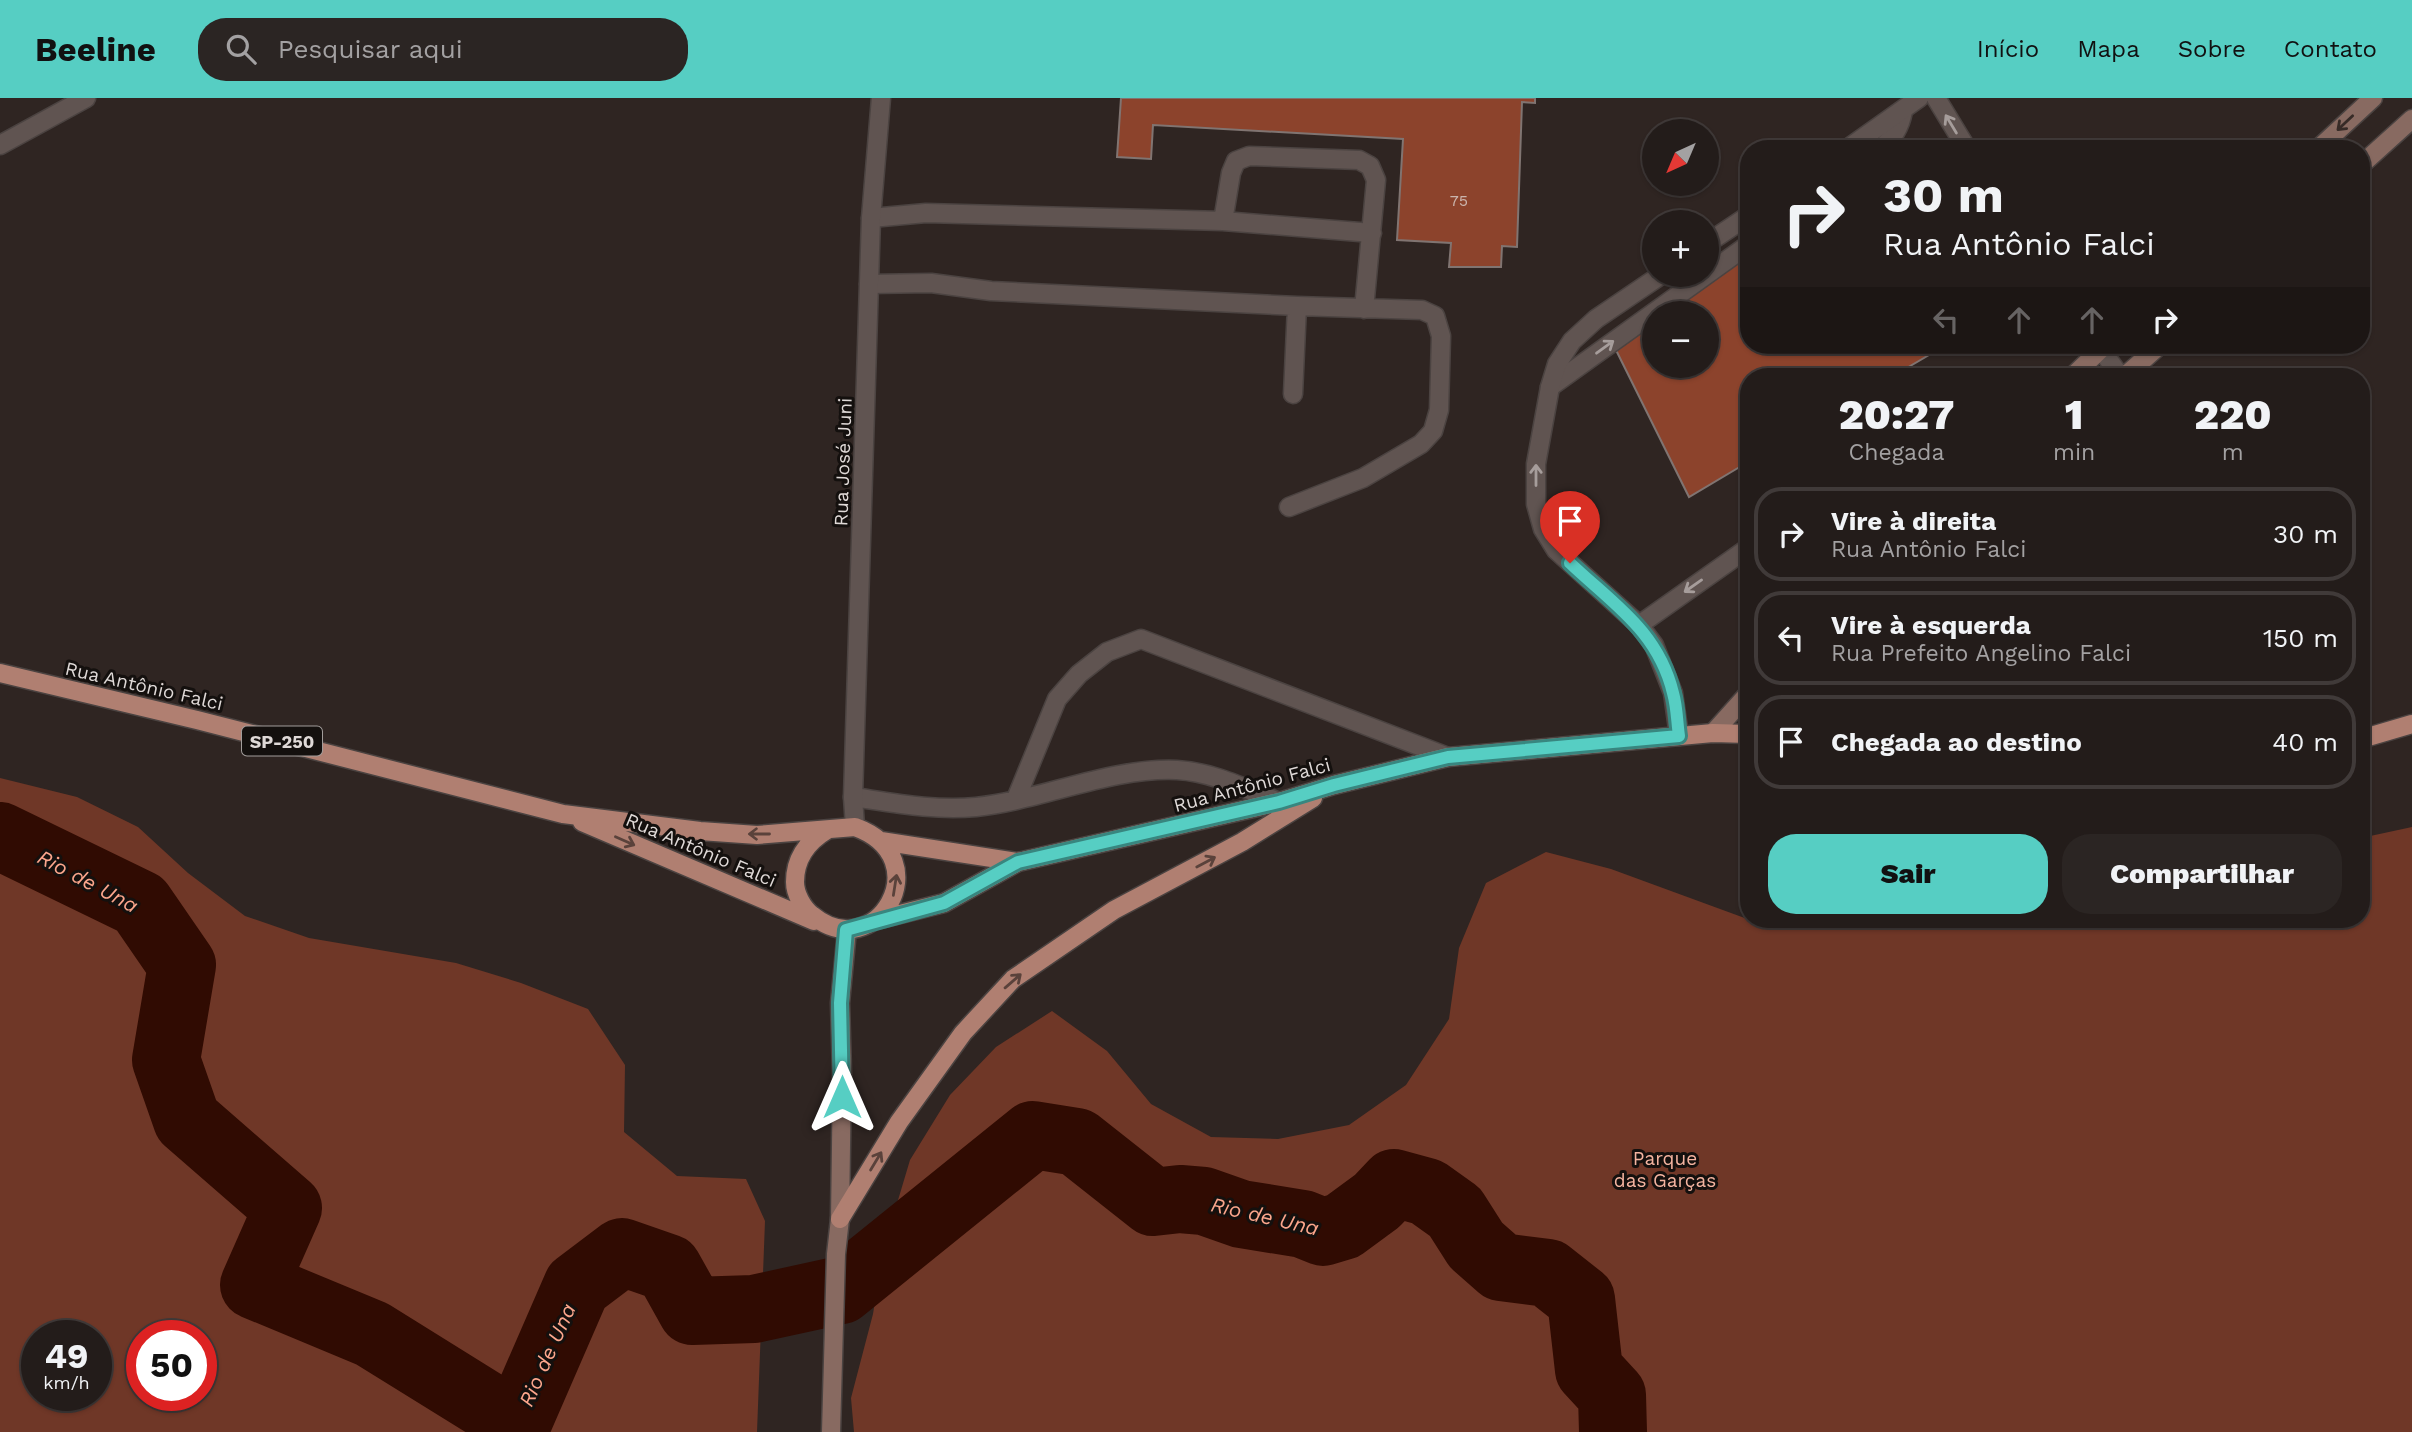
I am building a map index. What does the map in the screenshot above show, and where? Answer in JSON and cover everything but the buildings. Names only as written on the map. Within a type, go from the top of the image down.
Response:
[{"type":"main road","points":[[2328,140],[2373,98]]},
{"type":"main road","points":[[2370,156],[2412,119]]},
{"type":"main road","points":[[2080,368],[2094,354]]},
{"type":"main road","points":[[2132,368],[2149,354]]},
{"type":"main road","name":"Rua Antônio Falci","points":[[0,673],[197,720],[563,814],[700,831],[757,835],[827,830]]},
{"type":"main road","points":[[1713,733],[1740,703]]},
{"type":"main road","points":[[2370,736],[2412,724]]},
{"type":"main road","name":"Rua Antônio Falci","points":[[876,920],[944,903],[1018,862],[1279,802],[1334,785],[1448,757],[1713,733],[1740,734]]},
{"type":"main road","points":[[840,1219],[899,1122],[963,1033],[1013,979],[1114,910],[1242,842],[1334,785]]},
{"type":"main road","name":"Rua Antônio Falci","points":[[563,814],[823,925]]},
{"type":"main road","points":[[831,1432],[836,1254],[840,1219],[840,1003],[846,930],[876,920],[892,901],[897,884],[892,856],[881,841],[867,831],[855,827]]},
{"type":"main road","name":"SP-250","points":[[827,830],[855,827]]},
{"type":"main road","points":[[823,925],[804,908],[794,885],[797,860],[812,839],[827,830]]},
{"type":"main road","name":"Rua Antônio Falci","points":[[881,841],[1018,862]]},
{"type":"main road","name":"SP-250","points":[[823,925],[846,930]]},
{"type":"street","points":[[0,145],[86,98]]},
{"type":"street","name":"Rua José Juni","points":[[855,827],[853,797],[871,218],[881,98]]},
{"type":"street","points":[[1860,140],[1919,98]]},
{"type":"street","points":[[1936,98],[1962,140]]},
{"type":"street","points":[[1889,140],[1901,125],[1903,111]]},
{"type":"street","points":[[1223,221],[1236,161],[1249,156],[1359,160],[1370,166],[1376,180],[1364,309]]},
{"type":"street","points":[[871,218],[926,214],[1223,221],[1372,233]]},
{"type":"street","points":[[1719,235],[1740,221]]},
{"type":"street","points":[[1550,387],[1740,251]]},
{"type":"street","points":[[869,284],[931,284],[991,292],[1422,310],[1435,316],[1441,336],[1439,410],[1433,431],[1421,444],[1363,478],[1289,507]]},
{"type":"street","points":[[1643,287],[1596,319],[1573,341],[1557,364],[1535,464],[1536,504],[1543,529],[1556,550],[1639,625],[1654,645],[1674,693],[1679,736]]},
{"type":"street","points":[[1293,394],[1297,306]]},
{"type":"street","points":[[1639,625],[1740,554]]},
{"type":"street","points":[[1016,799],[1056,699],[1079,674],[1107,652],[1141,639],[1448,757]]},
{"type":"street","points":[[853,797],[923,807],[976,807],[1142,771],[1178,770],[1217,777],[1279,802]]},
{"type":"green space","points":[[0,778],[77,797],[138,827],[188,873],[245,916],[309,938],[456,963],[521,983],[588,1009],[625,1065],[624,1132],[677,1176],[746,1179],[765,1221],[757,1432],[0,1432]]},
{"type":"green space","name":"Parque das Garças","points":[[2412,827],[2412,1432],[854,1432],[851,1398],[873,1314],[884,1247],[910,1160],[950,1095],[996,1047],[1052,1011],[1107,1051],[1151,1104],[1211,1137],[1278,1139],[1349,1125],[1406,1085],[1449,1019],[1459,948],[1486,883],[1546,852],[1611,869],[1740,916],[1740,928],[2370,928],[2370,836]]},
{"type":"waterway","name":"Rio de Una","points":[[0,836],[140,904],[182,965],[166,1060],[187,1120],[288,1208],[254,1285],[372,1334],[517,1424],[577,1286],[622,1252],[668,1268],[692,1311],[754,1309],[841,1290],[1033,1135],[1077,1142],[1153,1202],[1180,1199],[1204,1201],[1241,1214],[1303,1224],[1323,1232],[1343,1226],[1377,1201],[1394,1183],[1427,1192],[1455,1212],[1476,1245],[1501,1267],[1548,1273],[1581,1299],[1589,1370],[1612,1395],[1613,1432]]},
{"type":"route","points":[[842,1097],[840,1003],[846,930],[944,903],[1018,862],[1279,802],[1334,785],[1448,757],[1679,736],[1674,693],[1654,645],[1639,625],[1570,563]]}]
